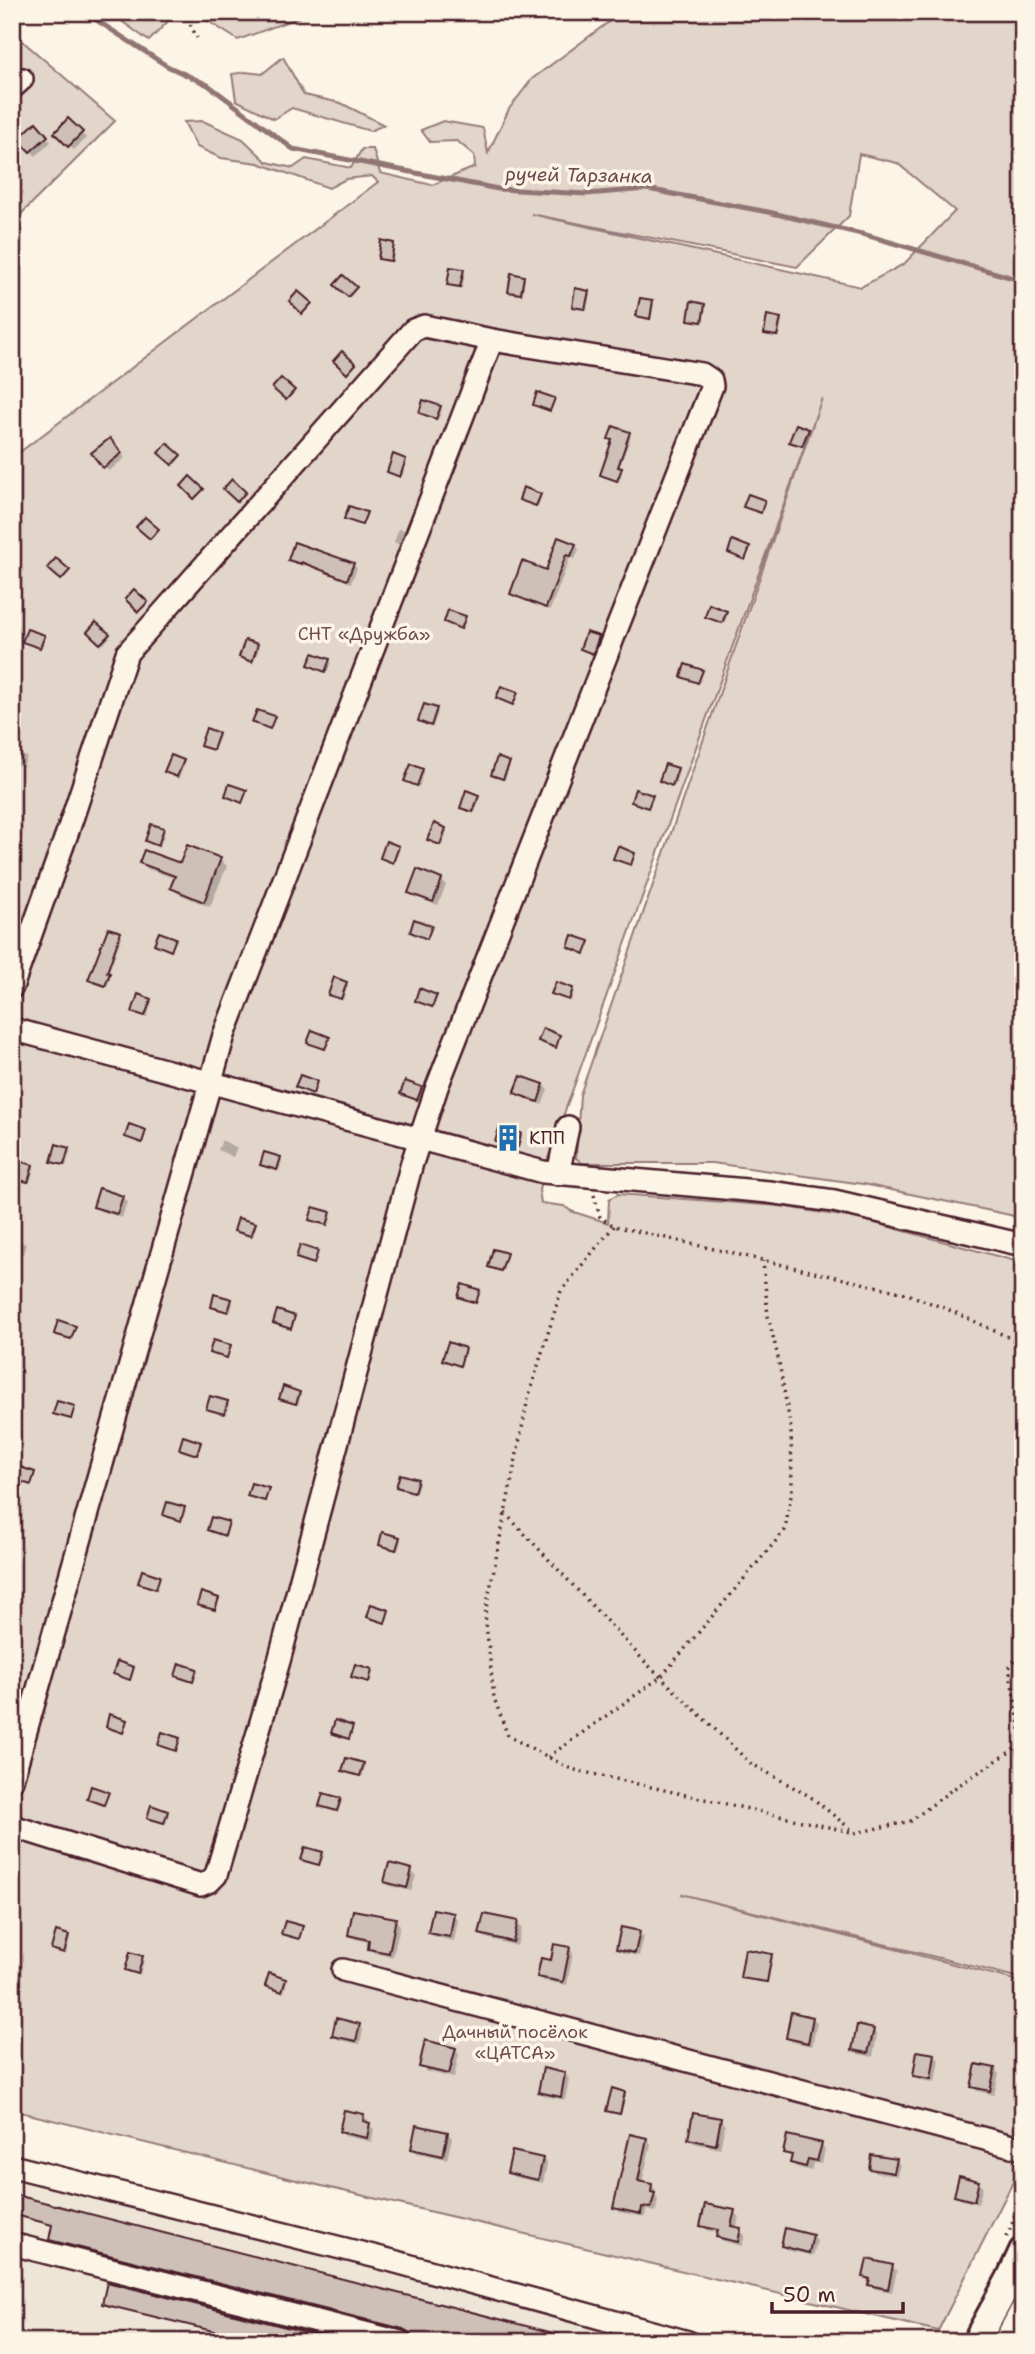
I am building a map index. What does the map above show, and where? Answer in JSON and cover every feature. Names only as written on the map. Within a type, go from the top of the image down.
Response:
[{"type":"main road","points":[[975,2342],[1001,2297],[1023,2250]]},
{"type":"main road","points":[[1007,2342],[1023,2312]]},
{"type":"street","points":[[12,988],[127,653],[413,330],[424,326],[492,340],[702,374],[711,380],[712,386],[437,1087],[408,1176],[279,1661],[216,1875],[201,1885],[12,1826]]},
{"type":"street","points":[[12,1780],[224,1035],[492,340]]},
{"type":"street","points":[[12,1029],[558,1174],[699,1185],[834,1200],[1023,1245]]},
{"type":"street","points":[[558,1174],[568,1127]]},
{"type":"street","points":[[343,1970],[1023,2150]]},
{"type":"street","points":[[12,2166],[389,2260],[688,2342]]},
{"type":"street","points":[[12,2244],[400,2342]]},
{"type":"path","points":[[184,12],[197,38]]},
{"type":"path","points":[[594,1189],[600,1217],[614,1226],[905,1293],[1023,1344]]},
{"type":"path","points":[[614,1226],[561,1292],[528,1398],[485,1614],[494,1698],[508,1736],[571,1769],[855,1833],[911,1821],[950,1791],[1022,1744],[1009,1668],[1023,1649]]},
{"type":"path","points":[[548,1757],[661,1677],[785,1530],[792,1489],[791,1429],[768,1315],[763,1261]]},
{"type":"path","points":[[505,1513],[661,1677],[750,1763],[811,1797],[855,1833]]},
{"type":"shaded area","points":[[12,2152],[730,2342],[12,2342]]},
{"type":"green space","points":[[109,12],[177,12],[149,41]]},
{"type":"green space","points":[[205,12],[313,12],[238,40],[205,19]]},
{"type":"green space","points":[[622,12],[1023,12],[1023,1220],[863,1184],[712,1163],[582,1163],[576,1158],[580,1095],[822,398],[543,1172],[539,1190],[541,1203],[564,1206],[571,1211],[608,1223],[609,1199],[618,1194],[780,1206],[860,1219],[1023,1263],[1023,1967],[1020,1978],[681,1894],[1023,1982],[1023,2162],[938,2331],[271,2174],[12,2110],[12,458],[378,182],[372,176],[346,179],[329,188],[258,163],[221,158],[197,147],[184,122],[203,121],[243,139],[267,162],[293,168],[306,159],[351,168],[362,149],[373,149],[380,173],[432,185],[475,167],[474,155],[457,141],[430,142],[421,130],[443,121],[483,128],[488,153],[509,109],[532,79]],"holes":[[[859,154],[897,163],[955,211],[904,264],[861,287],[531,214],[797,267],[849,216]]]},
{"type":"green space","points":[[12,32],[115,121],[12,223]]},
{"type":"green space","points":[[283,57],[304,95],[341,103],[384,125],[370,131],[292,108],[274,119],[236,100],[232,74],[262,74]]},
{"type":"building","points":[[68,118],[83,132],[68,147],[54,133]]},
{"type":"building","points":[[36,122],[48,136],[30,152],[18,139]]},
{"type":"building","points":[[381,240],[394,243],[391,261],[378,259]]},
{"type":"building","points":[[450,267],[464,269],[460,287],[447,285]]},
{"type":"building","points":[[511,273],[524,276],[521,294],[508,292]]},
{"type":"building","points":[[343,275],[357,287],[348,297],[334,285]]},
{"type":"building","points":[[575,288],[589,291],[585,309],[572,307]]},
{"type":"building","points":[[298,291],[312,303],[302,314],[289,301]]},
{"type":"building","points":[[640,298],[653,300],[650,319],[636,316]]},
{"type":"building","points":[[691,301],[705,304],[702,322],[688,320]]},
{"type":"building","points":[[767,315],[781,318],[777,336],[764,334]]},
{"type":"building","points":[[342,351],[356,364],[347,374],[333,361]]},
{"type":"building","points":[[281,378],[295,390],[286,400],[272,388]]},
{"type":"building","points":[[537,392],[555,398],[550,411],[533,405]]},
{"type":"building","points":[[423,400],[441,406],[436,419],[419,413]]},
{"type":"building","points":[[796,424],[809,429],[802,446],[789,442]]},
{"type":"building","points":[[613,426],[630,432],[618,467],[622,468],[617,481],[600,475],[612,440],[608,439]]},
{"type":"building","points":[[110,438],[122,453],[103,468],[91,453]]},
{"type":"building","points":[[167,443],[181,455],[172,465],[158,453]]},
{"type":"building","points":[[393,454],[406,459],[400,477],[387,472]]},
{"type":"building","points":[[190,476],[204,489],[194,499],[181,486]]},
{"type":"building","points":[[232,479],[246,492],[237,502],[223,489]]},
{"type":"building","points":[[523,487],[541,494],[536,506],[519,500]]},
{"type":"building","points":[[748,494],[765,500],[761,513],[743,507]]},
{"type":"building","points":[[349,506],[367,512],[362,525],[344,519]]},
{"type":"building","points":[[145,517],[159,529],[150,539],[136,527]]},
{"type":"building","points":[[558,537],[576,544],[571,556],[566,555],[546,608],[510,594],[522,561],[546,570]]},
{"type":"building","points":[[732,540],[750,547],[745,560],[728,553]]},
{"type":"building","points":[[294,542],[354,563],[347,580],[301,562],[288,560]]},
{"type":"building","points":[[56,558],[70,570],[61,580],[47,568]]},
{"type":"building","points":[[134,589],[148,602],[138,612],[125,599]]},
{"type":"building","points":[[709,604],[727,611],[722,623],[705,617]]},
{"type":"building","points":[[448,610],[466,616],[461,629],[444,622]]},
{"type":"building","points":[[96,622],[110,634],[100,644],[87,632]]},
{"type":"building","points":[[27,629],[45,635],[40,648],[22,642]]},
{"type":"building","points":[[586,632],[599,636],[593,654],[580,649]]},
{"type":"building","points":[[245,640],[258,644],[252,662],[239,657]]},
{"type":"building","points":[[313,653],[330,659],[325,672],[308,665]]},
{"type":"building","points":[[685,664],[703,670],[698,683],[681,677]]},
{"type":"building","points":[[501,686],[518,692],[513,705],[496,698]]},
{"type":"building","points":[[424,704],[437,708],[431,726],[418,721]]},
{"type":"building","points":[[257,710],[275,716],[270,729],[252,722]]},
{"type":"building","points":[[206,728],[219,733],[213,750],[200,746]]},
{"type":"building","points":[[171,755],[184,760],[177,777],[164,772]]},
{"type":"building","points":[[497,757],[510,762],[503,779],[491,775]]},
{"type":"building","points":[[411,764],[423,769],[417,786],[404,781]]},
{"type":"building","points":[[665,764],[678,768],[672,786],[659,781]]},
{"type":"building","points":[[229,784],[247,790],[242,803],[225,796]]},
{"type":"building","points":[[635,789],[653,795],[648,808],[631,802]]},
{"type":"building","points":[[466,790],[479,795],[473,812],[460,808]]},
{"type":"building","points":[[434,823],[446,828],[440,845],[427,840]]},
{"type":"building","points":[[151,824],[164,828],[158,846],[145,841]]},
{"type":"building","points":[[386,841],[399,846],[393,863],[380,858]]},
{"type":"building","points":[[187,845],[221,858],[204,902],[170,888],[175,876],[139,863],[144,850],[180,863]]},
{"type":"building","points":[[618,846],[635,853],[631,865],[613,859]]},
{"type":"building","points":[[417,869],[442,879],[433,902],[408,893]]},
{"type":"building","points":[[414,919],[432,926],[427,939],[410,932]]},
{"type":"building","points":[[108,928],[121,932],[105,986],[88,980]]},
{"type":"building","points":[[159,932],[176,938],[171,951],[154,944]]},
{"type":"building","points":[[572,935],[590,941],[585,954],[568,947]]},
{"type":"building","points":[[334,977],[347,982],[341,999],[328,995]]},
{"type":"building","points":[[556,982],[573,988],[569,1000],[551,994]]},
{"type":"building","points":[[419,988],[437,995],[432,1007],[415,1001]]},
{"type":"building","points":[[138,994],[151,999],[145,1016],[132,1012]]},
{"type":"building","points":[[543,1028],[560,1035],[556,1048],[538,1041]]},
{"type":"building","points":[[312,1030],[330,1037],[325,1049],[307,1043]]},
{"type":"building","points":[[300,1075],[317,1081],[313,1094],[295,1087]]},
{"type":"building","points":[[521,1076],[544,1084],[538,1102],[514,1093]]},
{"type":"building","points":[[405,1081],[422,1087],[417,1100],[400,1094]]},
{"type":"building","points":[[129,1124],[146,1130],[142,1143],[125,1137]]},
{"type":"building","name":"КПП","points":[[499,1128],[521,1133],[518,1147],[495,1142]]},
{"type":"building","points":[[56,1144],[69,1148],[64,1165],[51,1162]]},
{"type":"building","points":[[264,1152],[281,1157],[277,1170],[260,1165]]},
{"type":"building","points":[[20,1161],[33,1165],[28,1182],[15,1179]]},
{"type":"building","points":[[99,1188],[123,1196],[117,1214],[93,1207]]},
{"type":"building","points":[[313,1207],[331,1212],[327,1225],[309,1220]]},
{"type":"building","points":[[238,1218],[256,1223],[251,1236],[234,1231]]},
{"type":"building","points":[[300,1245],[318,1251],[314,1264],[296,1258]]},
{"type":"building","points":[[493,1249],[507,1253],[501,1271],[488,1267]]},
{"type":"building","points":[[462,1284],[480,1290],[476,1303],[458,1297]]},
{"type":"building","points":[[214,1294],[232,1299],[228,1312],[211,1307]]},
{"type":"building","points":[[277,1310],[295,1316],[291,1329],[273,1323]]},
{"type":"building","points":[[58,1320],[76,1326],[71,1339],[54,1334]]},
{"type":"building","points":[[213,1340],[231,1345],[227,1358],[209,1353]]},
{"type":"building","points":[[448,1342],[465,1348],[460,1366],[442,1360]]},
{"type":"building","points":[[283,1386],[300,1392],[296,1404],[279,1399]]},
{"type":"building","points":[[210,1396],[228,1401],[224,1414],[206,1409]]},
{"type":"building","points":[[57,1401],[75,1406],[71,1419],[53,1414]]},
{"type":"building","points":[[183,1436],[201,1442],[197,1455],[179,1449]]},
{"type":"building","points":[[17,1466],[35,1472],[31,1485],[13,1479]]},
{"type":"building","points":[[400,1474],[418,1479],[414,1492],[396,1487]]},
{"type":"building","points":[[251,1483],[269,1488],[265,1501],[247,1496]]},
{"type":"building","points":[[167,1502],[185,1507],[181,1521],[163,1515]]},
{"type":"building","points":[[211,1517],[229,1522],[225,1536],[207,1530]]},
{"type":"building","points":[[382,1532],[400,1537],[396,1550],[379,1545]]},
{"type":"building","points":[[142,1570],[160,1576],[156,1589],[138,1583]]},
{"type":"building","points":[[201,1592],[219,1598],[215,1610],[197,1605]]},
{"type":"building","points":[[371,1604],[389,1610],[385,1623],[367,1617]]},
{"type":"building","points":[[117,1661],[134,1667],[130,1680],[113,1674]]},
{"type":"building","points":[[179,1663],[197,1669],[193,1682],[175,1676]]},
{"type":"building","points":[[355,1664],[372,1669],[369,1682],[351,1677]]},
{"type":"building","points":[[109,1714],[127,1720],[123,1733],[106,1727]]},
{"type":"building","points":[[335,1720],[353,1726],[349,1739],[331,1733]]},
{"type":"building","points":[[162,1732],[180,1738],[176,1751],[158,1745]]},
{"type":"building","points":[[346,1758],[364,1763],[360,1776],[342,1771]]},
{"type":"building","points":[[91,1786],[109,1792],[104,1805],[87,1799]]},
{"type":"building","points":[[323,1793],[341,1798],[337,1811],[319,1806]]},
{"type":"building","points":[[151,1805],[168,1811],[164,1823],[147,1818]]},
{"type":"building","points":[[305,1847],[323,1852],[319,1865],[301,1860]]},
{"type":"building","points":[[389,1863],[412,1869],[407,1888],[384,1882]]},
{"type":"building","points":[[433,1909],[454,1913],[450,1937],[428,1933]]},
{"type":"building","points":[[353,1910],[396,1918],[389,1953],[368,1949],[369,1940],[348,1935]]},
{"type":"building","points":[[484,1914],[518,1921],[513,1942],[479,1934]]},
{"type":"building","points":[[285,1921],[303,1926],[299,1939],[281,1934]]},
{"type":"building","points":[[621,1927],[640,1931],[635,1953],[616,1949]]},
{"type":"building","points":[[56,1931],[69,1935],[64,1953],[51,1949]]},
{"type":"building","points":[[554,1944],[570,1947],[563,1982],[537,1977],[541,1958],[551,1960]]},
{"type":"building","points":[[745,1949],[772,1954],[767,1982],[740,1978]]},
{"type":"building","points":[[130,1952],[143,1956],[138,1974],[125,1970]]},
{"type":"building","points":[[269,1973],[286,1979],[282,1992],[265,1986]]},
{"type":"building","points":[[791,2012],[813,2017],[808,2043],[786,2038]]},
{"type":"building","points":[[336,2018],[360,2024],[356,2041],[332,2036]]},
{"type":"building","points":[[857,2025],[874,2029],[868,2053],[852,2050]]},
{"type":"building","points":[[425,2040],[456,2048],[449,2074],[419,2067]]},
{"type":"building","points":[[917,2051],[935,2054],[931,2079],[913,2076]]},
{"type":"building","points":[[976,2064],[995,2068],[990,2091],[971,2087]]},
{"type":"building","points":[[543,2068],[565,2073],[561,2097],[538,2092]]},
{"type":"building","points":[[612,2088],[625,2092],[620,2114],[606,2111]]},
{"type":"building","points":[[344,2110],[364,2114],[363,2121],[370,2123],[367,2138],[339,2132]]},
{"type":"building","points":[[693,2113],[721,2118],[716,2145],[688,2139]]},
{"type":"building","points":[[416,2125],[448,2132],[443,2156],[411,2149]]},
{"type":"building","points":[[630,2134],[647,2138],[638,2181],[652,2184],[651,2192],[655,2193],[651,2208],[642,2207],[641,2214],[613,2208]]},
{"type":"building","points":[[787,2135],[822,2143],[817,2161],[808,2159],[806,2167],[790,2163],[792,2155],[783,2153]]},
{"type":"building","points":[[512,2151],[543,2158],[538,2180],[507,2173]]},
{"type":"building","points":[[871,2155],[897,2159],[894,2173],[869,2169]]},
{"type":"building","points":[[959,2176],[979,2181],[974,2201],[954,2196]]},
{"type":"building","points":[[12,2194],[569,2337],[568,2342],[413,2341],[410,2333],[403,2329],[49,2240],[52,2225],[12,2214]]},
{"type":"building","points":[[705,2204],[735,2210],[731,2226],[741,2228],[738,2242],[716,2237],[718,2230],[700,2226]]},
{"type":"building","points":[[785,2228],[813,2235],[809,2253],[781,2246]]},
{"type":"building","points":[[867,2259],[893,2265],[888,2289],[868,2285],[870,2279],[863,2277]]},
{"type":"building","points":[[107,2282],[345,2342],[246,2342],[246,2339],[102,2304]]},
{"type":"waterway","name":"ручей Тарзанка","points":[[84,12],[167,66],[208,85],[293,149],[498,189],[586,194],[647,189],[768,212],[866,235],[1023,281]]},
{"type":"place","name":"КПП","points":[[508,1138]]},
{"type":"park label","name":"СНТ «Дружба»","points":[[364,634]]},
{"type":"park label","name":"Дачный посёлок «ЦАТСА»","points":[[515,2042]]}]
